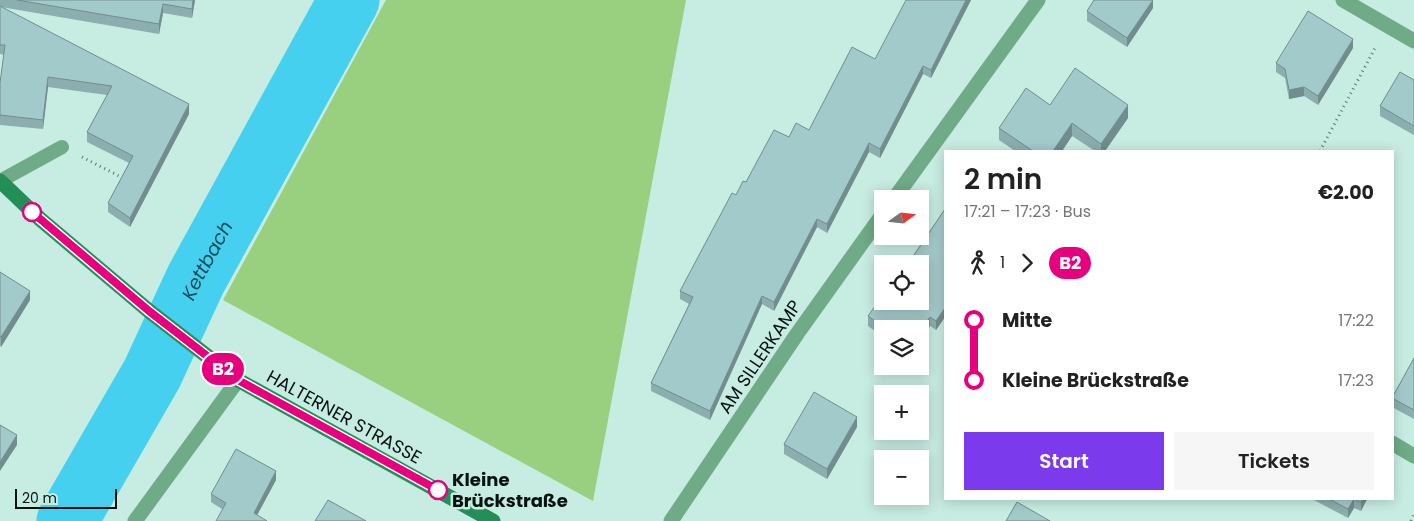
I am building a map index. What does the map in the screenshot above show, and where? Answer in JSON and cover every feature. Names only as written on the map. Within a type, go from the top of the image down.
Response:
[{"type":"main road","name":"HALTERNER STRASSE","points":[[0,181],[40,219],[149,311],[238,380],[493,521]]},
{"type":"street","points":[[901,190],[1038,0]]},
{"type":"street","points":[[1343,0],[1414,41]]},
{"type":"street","name":"AM SILLERKAMP","points":[[671,521],[797,334],[874,226]]},
{"type":"street","points":[[135,521],[238,380]]},
{"type":"street","points":[[1394,444],[1414,456]]},
{"type":"lane","points":[[0,181],[62,147]]},
{"type":"path","points":[[1321,150],[1388,26]]},
{"type":"path","points":[[62,147],[127,180]]},
{"type":"path","points":[[1410,521],[1414,514]]},
{"type":"green space","points":[[386,0],[686,0],[593,501],[223,300]]},
{"type":"building","points":[[17,0],[193,0],[192,9],[163,4],[159,24]]},
{"type":"building","points":[[906,0],[966,0],[931,70],[923,66],[880,149],[869,143],[827,224],[817,219],[774,302],[762,296],[710,411],[651,383],[693,297],[680,291],[732,193],[736,195],[743,181],[746,182],[774,130],[789,137],[796,123],[809,130],[852,47],[875,59]]},
{"type":"building","points":[[1094,0],[1153,0],[1127,38],[1087,11]]},
{"type":"building","points":[[0,6],[189,104],[130,218],[108,203],[133,156],[87,132],[112,86],[48,77],[43,120],[0,115],[0,83],[5,45],[0,45]]},
{"type":"building","points":[[1308,11],[1353,39],[1318,96],[1304,87],[1289,90],[1285,69],[1276,63]]},
{"type":"building","points":[[1075,68],[1128,105],[1101,144],[1072,123],[1054,150],[1032,150],[999,128],[1026,88],[1050,105]]},
{"type":"building","points":[[1400,72],[1414,80],[1414,126],[1380,106]]},
{"type":"building","points":[[944,210],[944,309],[936,321],[930,317],[928,320],[874,320],[868,316],[874,307],[874,310],[929,310],[929,255],[914,255],[921,245],[929,245],[929,233]]},
{"type":"building","points":[[0,272],[30,291],[1,337],[0,336]]},
{"type":"building","points":[[1414,358],[1414,410],[1394,399],[1394,394]]},
{"type":"building","points":[[814,392],[857,417],[827,469],[784,444]]},
{"type":"building","points":[[0,425],[17,435],[0,462]]},
{"type":"building","points":[[236,449],[276,471],[254,513],[267,521],[216,521],[226,503],[211,494]]},
{"type":"building","points":[[328,500],[366,521],[315,521]]},
{"type":"building","points":[[1331,500],[1353,500],[1348,509]]},
{"type":"building","points":[[1017,502],[1050,521],[1006,521]]},
{"type":"waterway","name":"Kettbach","points":[[67,521],[152,374],[196,279],[349,0]]},
{"type":"bus line","name":"B2","points":[[32,212],[149,311],[238,380],[438,490]]},
{"type":"place","name":"Kleine Brückstraße","points":[[438,490]]}]
